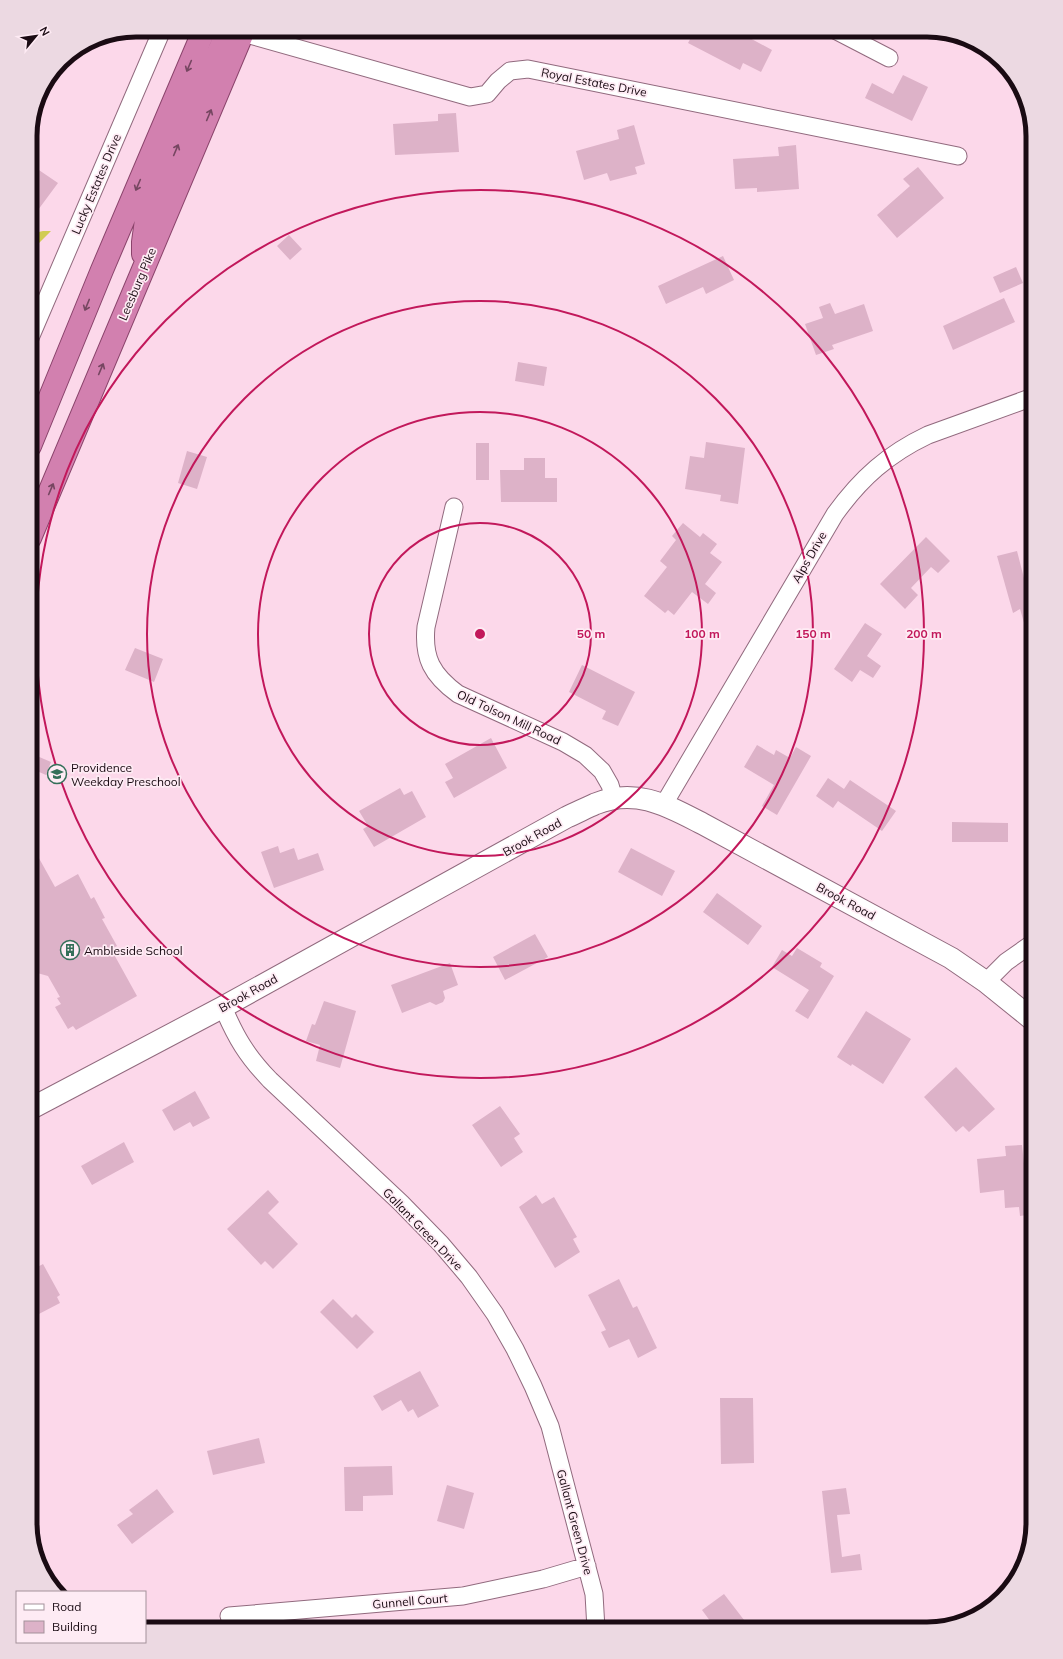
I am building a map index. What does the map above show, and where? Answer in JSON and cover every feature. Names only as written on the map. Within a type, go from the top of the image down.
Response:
[{"type":"highway","points":[[37,429],[105,262],[201,37]]},
{"type":"highway","name":"Leesburg Pike","points":[[37,521],[144,267],[143,242],[146,220],[235,37]]},
{"type":"street","name":"Lucky Estates Drive","points":[[37,322],[159,37]]},
{"type":"street","name":"Royal Estates Drive","points":[[259,37],[470,97],[487,94],[498,81],[510,71],[528,69],[958,156]]},
{"type":"street","points":[[848,37],[888,58]]},
{"type":"street","name":"Alps Drive","points":[[664,804],[835,514],[850,493],[868,474],[889,456],[913,442],[928,435],[1026,400]]},
{"type":"street","name":"Old Tolson Mill Road","points":[[454,507],[426,627],[425,642],[427,656],[434,671],[445,684],[458,694],[563,742],[585,755],[602,771],[610,785],[614,798]]},
{"type":"street","name":"Brook Road","points":[[37,1105],[223,1007],[567,817],[596,803],[614,798],[634,797],[664,804],[932,948],[986,982],[1026,1014]]},
{"type":"street","points":[[986,982],[1006,962],[1026,948]]},
{"type":"street","name":"Gallant Green Drive","points":[[223,1007],[235,1035],[252,1062],[401,1203],[441,1244],[469,1277],[495,1314],[515,1349],[550,1426],[594,1594],[596,1622]]},
{"type":"street","name":"Gunnell Court","points":[[229,1616],[463,1596],[543,1579],[587,1566]]},
{"type":"shaded area","points":[[43,231],[51,231],[37,246],[37,232]]},
{"type":"building","points":[[691,37],[748,37],[772,50],[761,72],[743,63],[740,70],[688,43]]},
{"type":"building","points":[[903,75],[928,87],[912,121],[865,98],[872,83],[893,94]]},
{"type":"building","points":[[456,113],[459,152],[395,155],[393,124],[438,121],[438,114]]},
{"type":"building","points":[[634,125],[645,164],[635,167],[637,174],[610,181],[607,173],[584,180],[576,151],[619,139],[617,130]]},
{"type":"building","points":[[796,145],[799,189],[757,192],[757,188],[735,189],[733,159],[779,156],[778,147]]},
{"type":"building","points":[[918,167],[944,198],[897,238],[877,215],[910,186],[903,179]]},
{"type":"building","points":[[37,169],[58,183],[37,209]]},
{"type":"building","points":[[289,235],[302,249],[290,260],[277,246]]},
{"type":"building","points":[[723,256],[734,280],[706,294],[703,287],[666,304],[658,286]]},
{"type":"building","points":[[1016,267],[1023,283],[1000,293],[993,277]]},
{"type":"building","points":[[1004,298],[1015,322],[953,350],[943,326]]},
{"type":"building","points":[[830,303],[835,314],[864,304],[873,331],[832,345],[834,349],[816,355],[805,324],[823,318],[819,307]]},
{"type":"building","points":[[518,362],[547,367],[544,386],[515,381]]},
{"type":"building","points":[[706,442],[745,448],[738,504],[720,501],[721,495],[685,489],[690,456],[704,458]]},
{"type":"building","points":[[476,443],[489,443],[489,480],[476,480]]},
{"type":"building","points":[[187,451],[207,457],[197,489],[178,483]]},
{"type":"building","points":[[524,458],[545,458],[545,478],[557,478],[557,502],[501,502],[500,470],[524,470]]},
{"type":"building","points":[[683,523],[700,537],[703,533],[717,544],[710,553],[722,562],[705,584],[716,593],[708,604],[692,592],[674,615],[668,610],[665,613],[644,596],[667,567],[660,561],[676,540],[672,536]]},
{"type":"building","points":[[926,537],[950,561],[938,573],[931,567],[911,588],[918,595],[905,609],[880,584]]},
{"type":"building","points":[[1017,551],[1026,582],[1026,629],[1020,609],[1013,613],[997,556]]},
{"type":"building","points":[[865,623],[882,634],[867,656],[881,666],[873,678],[860,670],[852,682],[834,669]]},
{"type":"building","points":[[135,648],[163,659],[154,682],[125,670]]},
{"type":"building","points":[[582,665],[635,692],[618,726],[602,719],[606,711],[569,692]]},
{"type":"building","points":[[491,738],[507,768],[454,798],[445,782],[453,778],[445,764]]},
{"type":"building","points":[[757,745],[774,755],[776,750],[790,758],[796,747],[811,756],[777,815],[762,806],[774,785],[744,767]]},
{"type":"building","points":[[37,756],[51,762],[46,775],[37,771]]},
{"type":"building","points":[[828,778],[844,789],[850,780],[896,811],[882,831],[838,801],[833,808],[816,796]]},
{"type":"building","points":[[400,788],[404,795],[412,791],[426,817],[374,847],[363,829],[368,826],[359,811]]},
{"type":"building","points":[[952,822],[1008,823],[1008,842],[952,842]]},
{"type":"building","points":[[278,846],[280,853],[294,848],[298,860],[318,853],[324,870],[274,888],[261,852]]},
{"type":"building","points":[[631,848],[675,871],[662,896],[618,872]]},
{"type":"building","name":"Ambleside School","points":[[37,855],[55,887],[78,874],[91,899],[94,897],[105,918],[102,919],[117,946],[111,949],[137,996],[76,1030],[73,1026],[68,1029],[55,1007],[61,1004],[57,998],[60,997],[48,976],[37,973]]},
{"type":"building","points":[[717,893],[762,926],[748,945],[703,912]]},
{"type":"building","points":[[535,934],[548,957],[505,980],[493,957]]},
{"type":"building","points":[[797,948],[822,963],[820,967],[834,976],[808,1019],[795,1011],[809,990],[772,967],[782,950],[792,956]]},
{"type":"building","points":[[450,963],[458,985],[443,991],[445,998],[443,1002],[436,1005],[430,1002],[402,1013],[391,985]]},
{"type":"building","points":[[324,1001],[356,1011],[340,1068],[316,1061],[320,1045],[306,1041],[312,1024],[315,1025]]},
{"type":"building","points":[[866,1011],[911,1039],[883,1084],[852,1064],[851,1066],[837,1057]]},
{"type":"building","points":[[956,1067],[995,1109],[969,1132],[963,1126],[956,1132],[924,1097]]},
{"type":"building","points":[[195,1091],[210,1118],[193,1127],[190,1122],[174,1131],[162,1110]]},
{"type":"building","points":[[500,1106],[520,1134],[514,1138],[523,1152],[501,1167],[472,1125]]},
{"type":"building","points":[[124,1142],[134,1162],[92,1185],[81,1166]]},
{"type":"building","points":[[1022,1145],[1026,1173],[1026,1215],[1020,1216],[1019,1207],[1005,1208],[1004,1190],[980,1193],[977,1159],[1006,1156],[1005,1146]]},
{"type":"building","points":[[268,1190],[279,1202],[268,1213],[298,1244],[273,1269],[265,1261],[261,1265],[227,1229]]},
{"type":"building","points":[[536,1195],[542,1204],[554,1197],[577,1237],[573,1239],[580,1252],[555,1268],[519,1207]]},
{"type":"building","points":[[43,1264],[60,1295],[57,1297],[60,1303],[37,1315],[37,1267]]},
{"type":"building","points":[[619,1279],[633,1308],[637,1306],[657,1348],[638,1358],[629,1339],[609,1348],[601,1332],[606,1330],[588,1295]]},
{"type":"building","points":[[333,1299],[352,1318],[356,1314],[374,1332],[357,1349],[320,1312]]},
{"type":"building","points":[[420,1371],[439,1406],[418,1418],[413,1409],[408,1412],[401,1400],[382,1411],[373,1396]]},
{"type":"building","points":[[720,1398],[753,1398],[754,1463],[721,1464]]},
{"type":"building","points":[[259,1438],[265,1463],[213,1475],[207,1451]]},
{"type":"building","points":[[392,1466],[393,1495],[363,1496],[363,1511],[345,1511],[344,1467]]},
{"type":"building","points":[[447,1485],[474,1493],[464,1529],[437,1521]]},
{"type":"building","points":[[846,1488],[850,1514],[837,1515],[842,1557],[860,1554],[862,1570],[831,1573],[822,1491]]},
{"type":"building","points":[[157,1489],[174,1512],[132,1544],[117,1525],[133,1514],[129,1510]]},
{"type":"building","points":[[724,1594],[746,1622],[711,1622],[702,1610]]},
{"type":"place","name":"Providence Weekday Preschool","points":[[57,774]]},
{"type":"place","name":"Ambleside School","points":[[70,950]]}]
